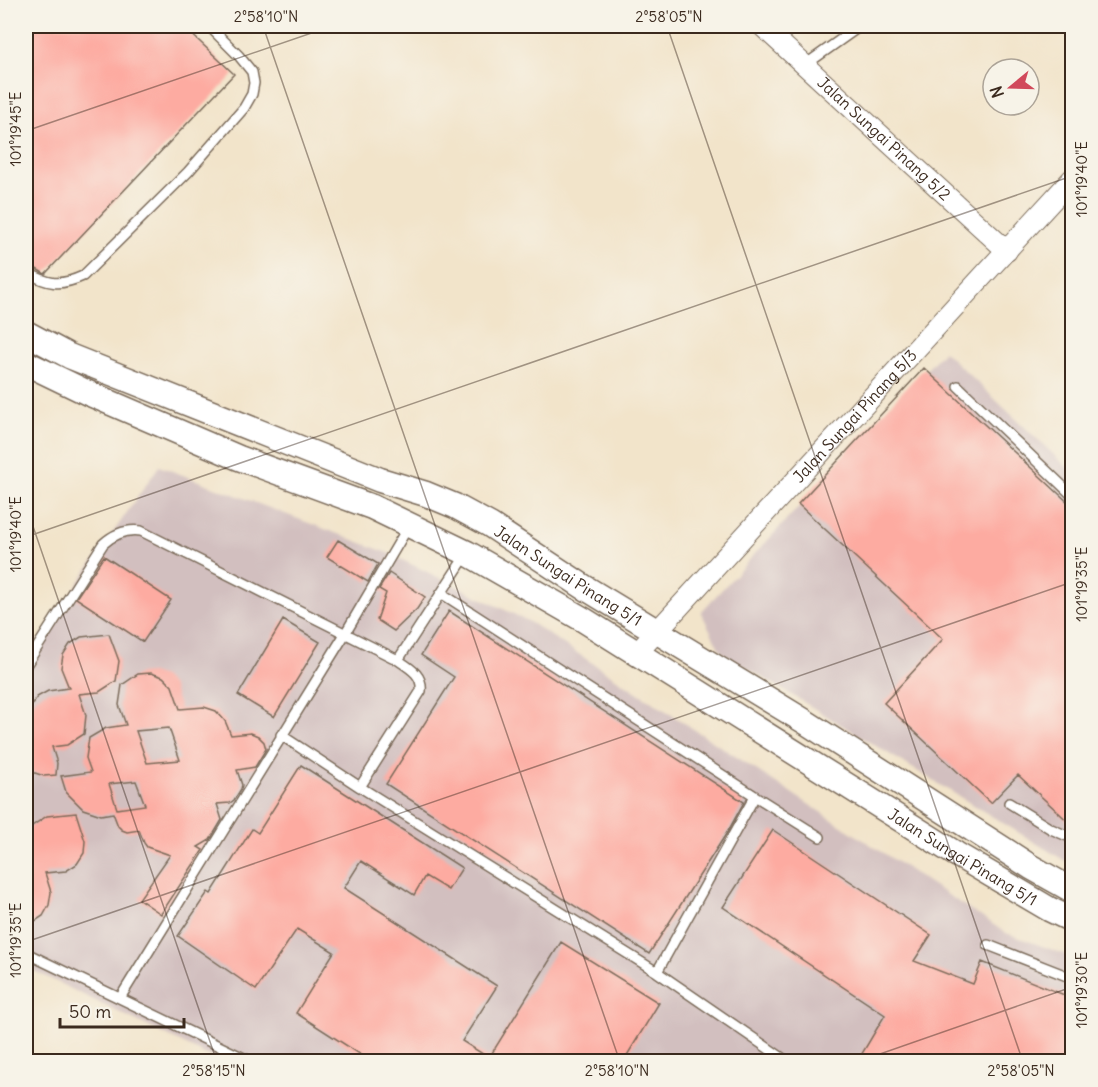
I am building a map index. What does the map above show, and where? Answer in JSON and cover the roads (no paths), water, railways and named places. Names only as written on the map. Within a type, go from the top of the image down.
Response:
[{"type":"street","name":"Jalan Sungai Pinang 5/2","points":[[762,26],[1007,251]]},
{"type":"street","name":"Jalan Sungai Pinang 5/3","points":[[637,653],[1072,179]]},
{"type":"street","name":"Jalan Sungai Pinang 5/1","points":[[26,333],[69,356],[381,480],[455,506],[490,525],[584,587],[804,721],[1031,867],[1072,890]]},
{"type":"street","name":"Jalan Sungai Pinang 5/1","points":[[26,363],[88,393],[239,458],[372,507],[467,553],[584,620],[956,854],[1049,909],[1072,920]]},
{"type":"lane","points":[[26,272],[55,284],[69,283],[83,276],[188,172],[244,108],[252,94],[254,83],[252,72],[209,26]]},
{"type":"lane","points":[[805,65],[860,26]]},
{"type":"lane","points":[[958,386],[1072,495]]},
{"type":"lane","points":[[120,998],[345,634],[409,525]]},
{"type":"lane","points":[[26,665],[103,544],[111,537],[132,530],[141,531],[398,660],[416,673],[421,682],[421,691],[360,787]]},
{"type":"lane","points":[[398,660],[467,553]]},
{"type":"lane","points":[[441,593],[820,837]]},
{"type":"lane","points":[[281,735],[360,787],[657,972],[788,1062]]},
{"type":"lane","points":[[657,972],[755,796]]},
{"type":"lane","points":[[1009,803],[1051,829],[1072,838]]},
{"type":"lane","points":[[988,945],[1072,978]]},
{"type":"lane","points":[[26,953],[252,1062]]}]
